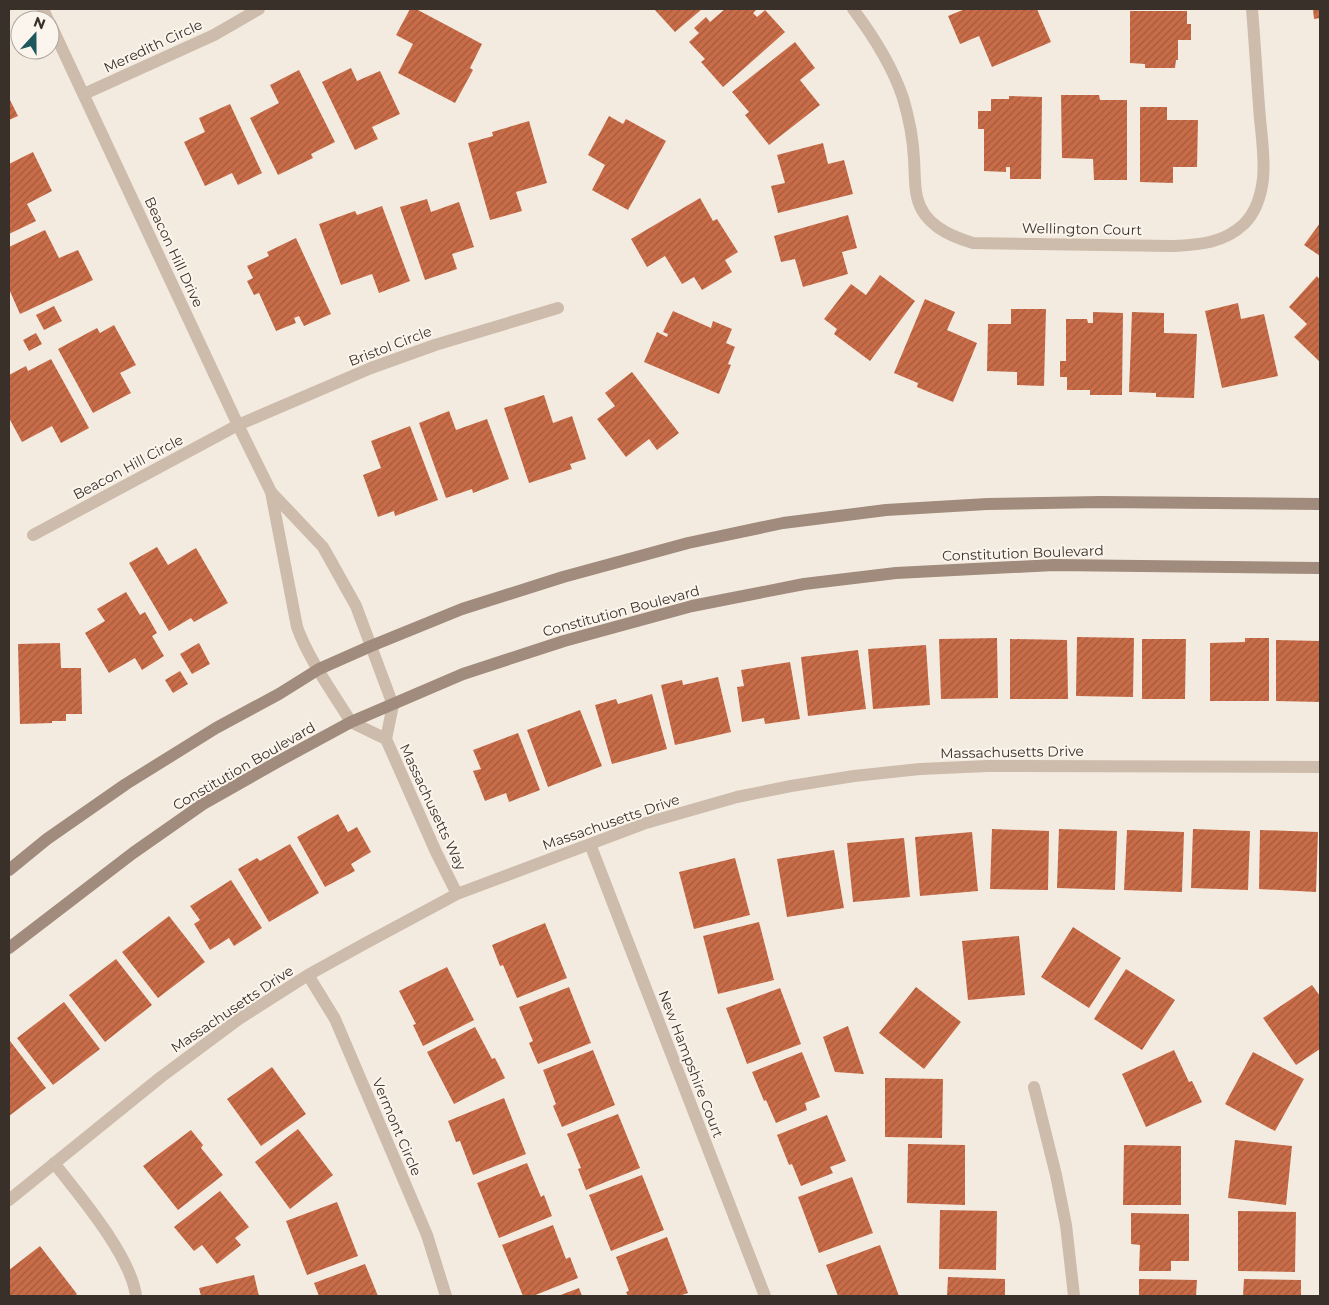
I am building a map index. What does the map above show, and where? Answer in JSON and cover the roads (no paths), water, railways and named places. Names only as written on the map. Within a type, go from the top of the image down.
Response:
[{"type":"main road","points":[[9,870],[47,839],[126,784],[216,728],[319,670],[371,646],[462,609],[563,577],[688,543],[783,523],[886,510],[987,504],[1100,502],[1320,504]]},
{"type":"main road","name":"Constitution Boulevard","points":[[9,948],[134,853],[203,804],[351,722],[463,674],[564,641],[692,606],[804,584],[896,573],[1054,565],[1320,568]]},
{"type":"street","name":"Meredith Circle","points":[[84,94],[214,35],[259,9]]},
{"type":"street","name":"Wellington Court","points":[[853,9],[878,44],[895,76],[910,124],[917,197],[929,220],[942,230],[956,238],[973,243],[1173,246],[1198,245],[1217,240],[1232,233],[1244,224],[1254,211],[1260,196],[1263,178],[1263,152],[1252,9]]},
{"type":"street","name":"Beacon Hill Drive","points":[[60,45],[271,492],[297,627],[319,670],[351,722]]},
{"type":"street","name":"Bristol Circle","points":[[238,424],[371,368],[435,344],[558,308]]},
{"type":"street","name":"Beacon Hill Circle","points":[[33,535],[238,424]]},
{"type":"street","name":"Beacon Hill Drive","points":[[271,492],[323,547],[356,606],[393,704]]},
{"type":"street","points":[[386,739],[393,704]]},
{"type":"street","name":"Massachusetts Way","points":[[351,722],[386,739],[436,852],[457,894]]},
{"type":"street","name":"Massachusetts Drive","points":[[9,1200],[161,1077],[239,1019],[308,975],[457,894],[664,818],[737,797],[791,786],[854,776],[920,769],[988,766],[1320,767]]},
{"type":"street","name":"New Hampshire Court","points":[[590,844],[765,1296]]},
{"type":"street","name":"Vermont Circle","points":[[308,975],[335,1019],[343,1037],[427,1235],[446,1296]]},
{"type":"street","points":[[1034,1087],[1056,1175],[1066,1225],[1074,1296]]},
{"type":"street","points":[[54,1163],[115,1246],[129,1270],[136,1296]]}]
